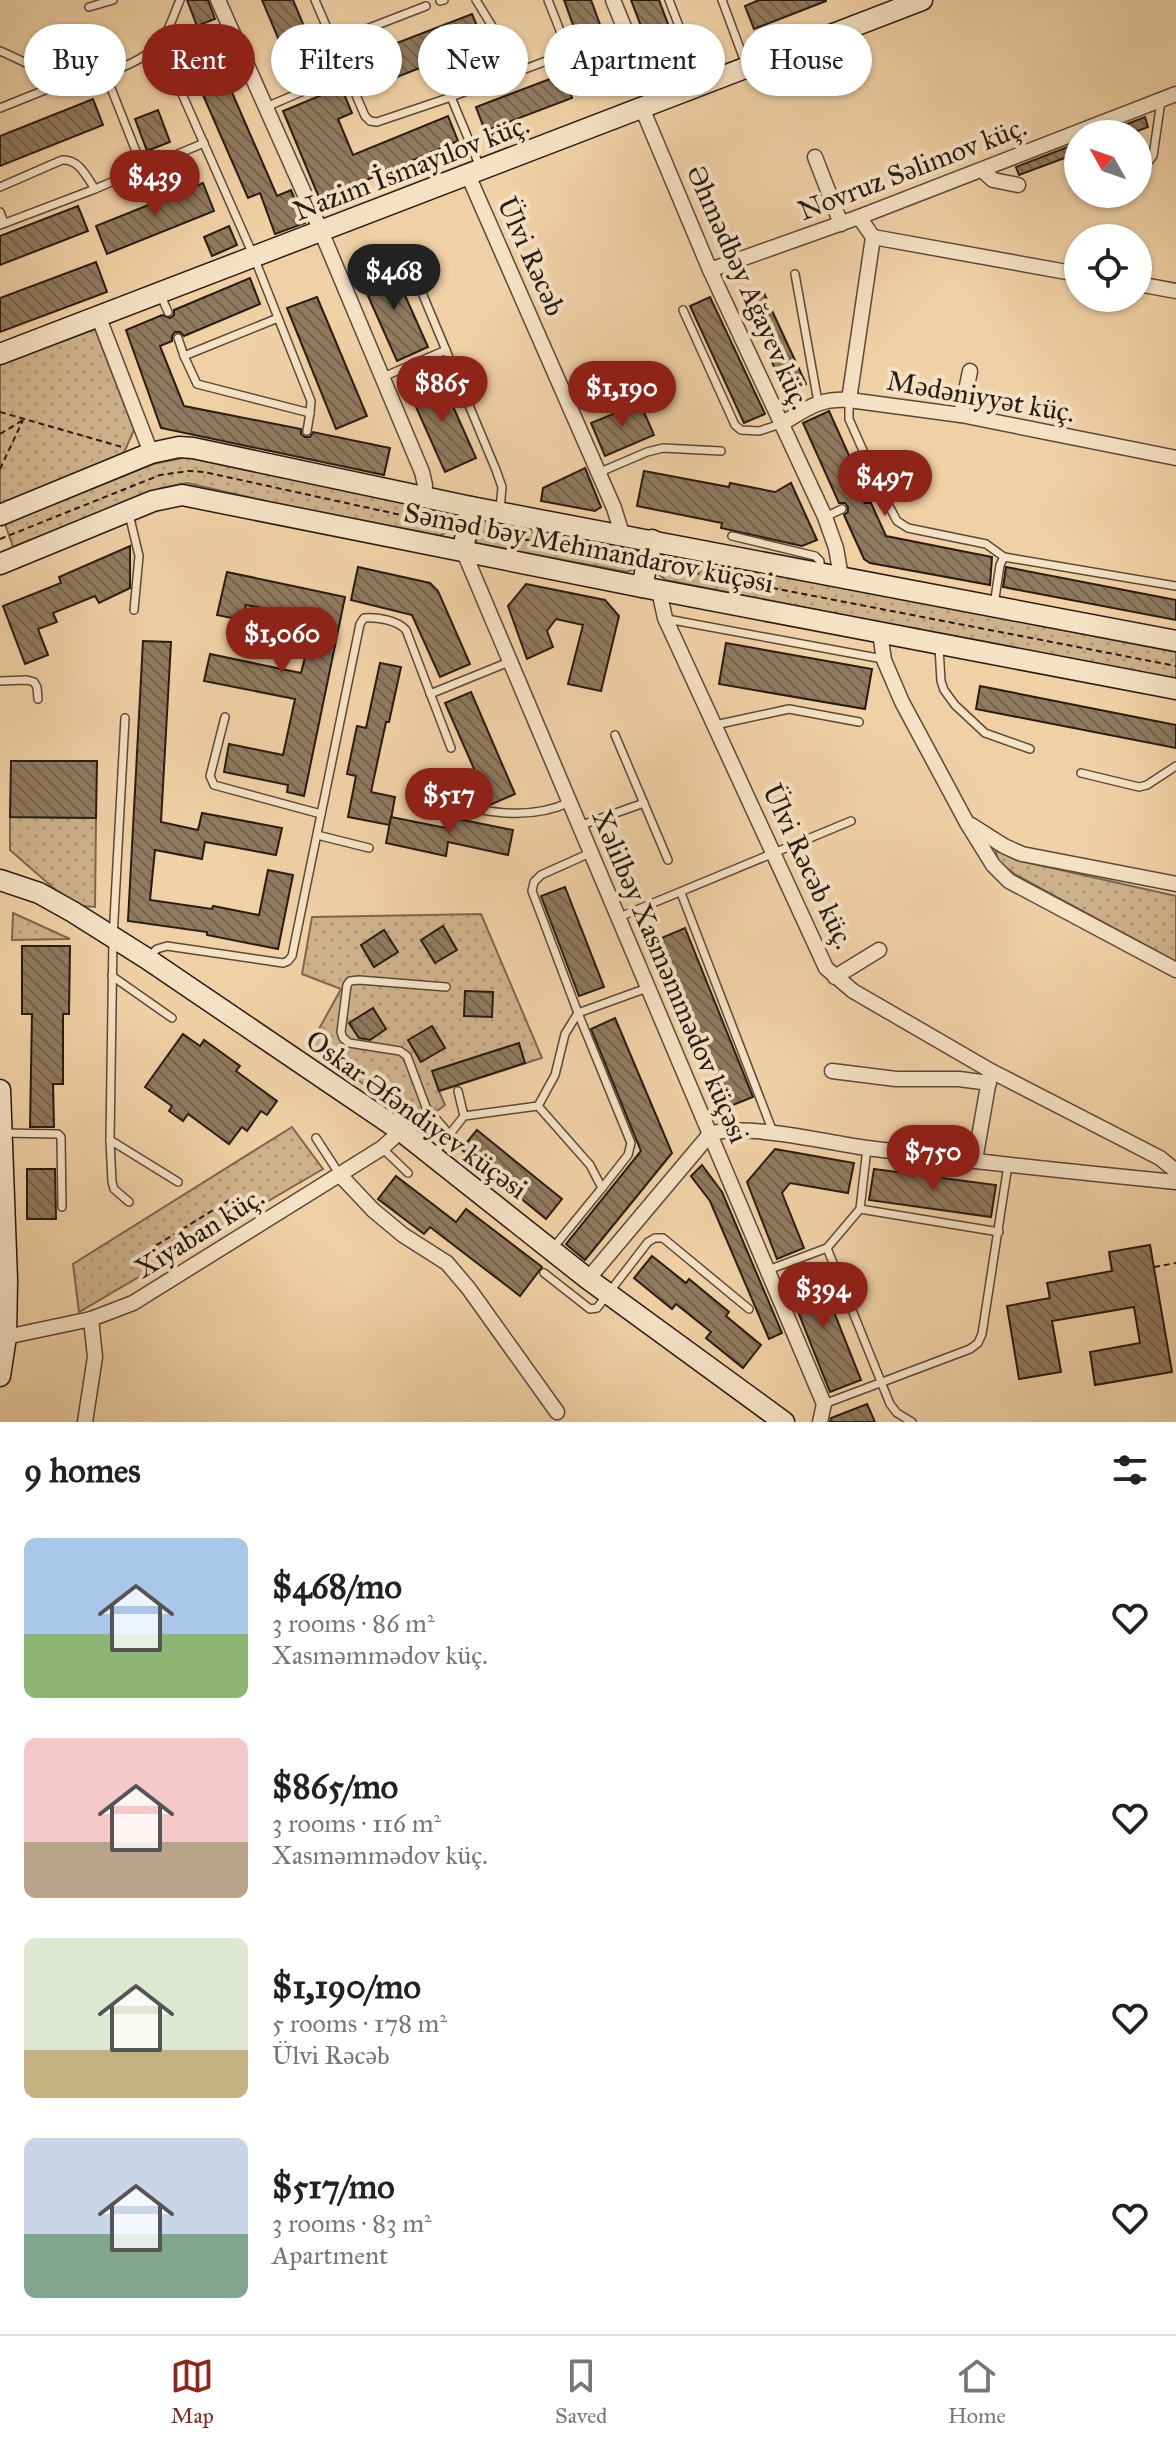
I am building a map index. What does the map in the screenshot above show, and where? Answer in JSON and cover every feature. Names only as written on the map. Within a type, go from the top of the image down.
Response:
[{"type":"main road","name":"Nazim İsmayılov küç.","points":[[848,24],[890,6],[922,0]]},
{"type":"main road","name":"Nazim İsmayılov küç.","points":[[0,354],[99,318],[164,303],[254,257],[741,69]]},
{"type":"main road","name":"Səməd bəy Mehmandarov küçəsi","points":[[0,515],[151,453],[179,447],[193,448],[300,464],[471,507],[1176,641]]},
{"type":"main road","name":"Səməd bəy Mehmandarov küçəsi","points":[[0,564],[153,501],[182,495],[650,589],[1176,689]]},
{"type":"main road","points":[[463,550],[471,507]]},
{"type":"main road","points":[[650,589],[652,540]]},
{"type":"main road","name":"Oskar Əfəndiyev küçəsi","points":[[0,880],[39,893],[146,958],[401,1131],[588,1279],[784,1422]]},
{"type":"main road","points":[[0,1090],[7,1280],[6,1337],[0,1376]]},
{"type":"street","points":[[218,0],[383,377],[422,472],[424,496]]},
{"type":"street","name":"Əhmədbəy Ağayev küç.","points":[[613,0],[648,105],[710,270],[825,517],[836,548],[830,575]]},
{"type":"street","name":"Novruz Səlimov küç.","points":[[710,270],[841,224],[1176,94]]},
{"type":"street","points":[[815,157],[841,224]]},
{"type":"street","points":[[982,170],[993,180],[1018,185]]},
{"type":"street","name":"Ülvi Rəcəb","points":[[474,172],[614,508],[622,534]]},
{"type":"street","points":[[849,400],[873,237],[859,217]]},
{"type":"street","points":[[873,237],[1064,271]]},
{"type":"street","points":[[1152,287],[1176,291]]},
{"type":"street","points":[[99,318],[151,453]]},
{"type":"street","points":[[961,415],[970,371]]},
{"type":"street","name":"Mədəniyyət küç.","points":[[781,424],[818,402],[849,400],[961,415],[1176,458]]},
{"type":"street","name":"Xəlilbəy Xasməmmədov küçəsi","points":[[463,550],[824,1404]]},
{"type":"street","name":"Ülvi Rəcəb küç.","points":[[650,589],[826,968],[853,991],[990,1077],[1160,1158],[1176,1171]]},
{"type":"street","points":[[880,633],[884,660],[902,702],[993,865],[1009,881],[1176,970]]},
{"type":"street","points":[[967,823],[1022,854],[1176,884]]},
{"type":"street","points":[[835,977],[879,950]]},
{"type":"street","points":[[832,1071],[896,1079],[990,1077],[975,1160]]},
{"type":"street","points":[[588,1279],[710,1134],[727,1130],[1008,1165],[1176,1182]]},
{"type":"street","name":"Xiyaban küç.","points":[[6,1337],[91,1319],[133,1303],[340,1175],[382,1148],[401,1131]]},
{"type":"street","points":[[340,1175],[373,1210],[403,1235],[447,1263],[557,1412]]},
{"type":"street","points":[[85,1422],[95,1357],[91,1319]]},
{"type":"street","points":[[820,1422],[824,1404]]},
{"type":"lane","points":[[89,7],[113,0]]},
{"type":"lane","points":[[170,24],[180,0]]},
{"type":"lane","points":[[315,0],[325,24]]},
{"type":"lane","points":[[476,0],[491,24]]},
{"type":"lane","points":[[528,68],[565,51],[566,46],[548,0]]},
{"type":"lane","points":[[669,0],[678,24]]},
{"type":"lane","points":[[722,0],[741,51]]},
{"type":"lane","points":[[380,24],[426,6]]},
{"type":"lane","points":[[0,51],[24,61]]},
{"type":"lane","points":[[0,108],[30,96]]},
{"type":"lane","points":[[114,96],[143,169]]},
{"type":"lane","points":[[183,96],[254,257],[311,401],[307,431]]},
{"type":"lane","points":[[266,107],[292,96]]},
{"type":"lane","points":[[356,96],[365,116],[377,122],[451,97],[474,172]]},
{"type":"lane","points":[[1152,157],[1161,100]]},
{"type":"lane","points":[[0,212],[2,224],[204,143]]},
{"type":"lane","points":[[0,187],[70,159],[78,164],[95,189]]},
{"type":"lane","points":[[795,274],[818,402]]},
{"type":"lane","points":[[415,276],[502,487],[499,512]]},
{"type":"lane","points":[[683,310],[735,425],[741,430],[759,431],[781,424]]},
{"type":"lane","points":[[184,356],[278,318]]},
{"type":"lane","points":[[178,338],[197,384],[310,413]]},
{"type":"lane","points":[[383,377],[446,350]]},
{"type":"lane","points":[[849,400],[849,419],[881,491],[897,521],[908,528],[986,544],[1004,557],[1176,586]]},
{"type":"lane","points":[[598,473],[663,448],[721,451]]},
{"type":"lane","points":[[868,497],[881,491]]},
{"type":"lane","points":[[825,517],[842,509]]},
{"type":"lane","points":[[128,511],[139,556],[134,610]]},
{"type":"lane","points":[[732,536],[815,556],[830,575]]},
{"type":"lane","points":[[994,608],[1004,557]]},
{"type":"lane","points":[[146,958],[167,946],[283,963],[292,956],[360,624],[364,618],[403,626],[451,748]]},
{"type":"lane","points":[[665,618],[884,660]]},
{"type":"lane","points":[[939,644],[941,681],[955,705],[985,733],[1030,749]]},
{"type":"lane","points":[[430,694],[509,662]]},
{"type":"lane","points":[[0,681],[34,682],[38,699]]},
{"type":"lane","points":[[715,725],[789,709],[859,722]]},
{"type":"lane","points":[[225,717],[210,776],[214,785],[321,814]]},
{"type":"lane","points":[[125,718],[113,938],[110,1140],[114,1189],[129,1202]]},
{"type":"lane","points":[[615,735],[668,860]]},
{"type":"lane","points":[[1081,773],[1139,787],[1176,766]]},
{"type":"lane","points":[[413,794],[498,814],[550,812],[570,802]]},
{"type":"lane","points":[[579,826],[644,803]]},
{"type":"lane","points":[[617,918],[851,821]]},
{"type":"lane","points":[[317,835],[369,848]]},
{"type":"lane","points":[[551,1250],[628,1155],[631,1143],[532,891],[534,882],[541,875],[590,853]]},
{"type":"lane","points":[[681,893],[774,1134]]},
{"type":"lane","points":[[112,976],[172,1018]]},
{"type":"lane","points":[[446,987],[350,981],[341,1032],[349,1043],[400,1051],[407,1056],[426,1107],[449,1134]]},
{"type":"lane","points":[[538,1106],[555,1075],[565,1034],[578,1013],[647,988]]},
{"type":"lane","points":[[458,1091],[464,1116]]},
{"type":"lane","points":[[433,1156],[464,1116],[538,1106]]},
{"type":"lane","points":[[538,1106],[590,1165],[602,1188]]},
{"type":"lane","points":[[1,1133],[58,1134],[61,1137],[62,1207]]},
{"type":"lane","points":[[316,1138],[340,1175]]},
{"type":"lane","points":[[110,1140],[178,1182]]},
{"type":"lane","points":[[382,1148],[408,1173]]},
{"type":"lane","points":[[768,1270],[827,1248],[860,1209],[867,1148]]},
{"type":"lane","points":[[824,1404],[970,1349],[978,1343],[982,1334],[1008,1165]]},
{"type":"lane","points":[[860,1209],[999,1232]]},
{"type":"lane","points":[[544,1273],[590,1309],[597,1308],[648,1242],[663,1238],[749,1309]]},
{"type":"lane","points":[[827,1248],[890,1404],[897,1413],[912,1422]]},
{"type":"path","points":[[0,412],[126,448]]},
{"type":"path","points":[[0,434],[23,419]]},
{"type":"path","points":[[0,469],[23,419]]},
{"type":"path","points":[[475,531],[639,560]]},
{"type":"path","points":[[659,566],[1176,666]]},
{"type":"path","points":[[131,1261],[231,1199],[239,1201],[254,1227]]},
{"type":"path","points":[[1154,1267],[1176,1263]]},
{"type":"shaded area","points":[[95,329],[134,430],[122,457],[0,506],[0,364]]},
{"type":"shaded area","points":[[187,457],[439,506],[449,516],[445,533],[433,539],[187,483],[161,488],[13,547],[5,524],[153,464]]},
{"type":"shaded area","points":[[477,518],[633,547],[640,554],[637,568],[627,572],[473,543]]},
{"type":"shaded area","points":[[670,553],[1176,652],[1176,681],[666,580],[657,573],[660,558]]},
{"type":"shaded area","points":[[10,817],[96,818],[95,907],[73,905],[10,850]]},
{"type":"shaded area","points":[[996,850],[1016,860],[1176,896],[1176,962],[1016,875],[997,861]]},
{"type":"shaded area","points":[[13,913],[70,939],[12,940]]},
{"type":"shaded area","points":[[481,914],[542,1058],[439,1091],[445,1105],[421,1123],[309,1047],[341,989],[302,974],[312,917]]},
{"type":"shaded area","points":[[292,1127],[323,1169],[79,1312],[73,1264]]},
{"type":"building","points":[[187,0],[208,0],[215,19],[196,24]]},
{"type":"building","points":[[262,0],[293,0],[303,24],[272,24]]},
{"type":"building","points":[[564,0],[591,0],[600,24],[573,24]]},
{"type":"building","points":[[631,0],[659,0],[668,24],[640,24]]},
{"type":"building","points":[[759,0],[826,0],[767,24],[752,24],[745,6]]},
{"type":"building","points":[[472,14],[476,24],[446,24]]},
{"type":"building","points":[[418,35],[418,69],[402,75],[402,41]]},
{"type":"building","points":[[544,81],[544,96],[572,98],[485,131],[476,107],[505,96],[528,96],[528,87]]},
{"type":"building","points":[[203,96],[234,96],[277,196],[291,190],[305,223],[275,234],[260,193],[248,198]]},
{"type":"building","points":[[319,96],[345,96],[352,113],[338,119],[353,155],[448,116],[458,141],[320,200],[283,111]]},
{"type":"building","points":[[93,99],[103,125],[0,166],[0,136]]},
{"type":"building","points":[[158,110],[170,142],[147,151],[135,119]]},
{"type":"building","points":[[1064,148],[1064,158],[1019,175],[1016,167]]},
{"type":"building","points":[[203,183],[214,211],[107,254],[96,226]]},
{"type":"building","points":[[78,206],[88,231],[0,265],[0,236]]},
{"type":"building","points":[[229,226],[237,245],[212,256],[204,237]]},
{"type":"building","points":[[96,262],[107,292],[0,332],[0,298]]},
{"type":"building","points":[[391,264],[428,347],[397,361],[360,278]]},
{"type":"building","points":[[250,278],[260,304],[184,336],[175,332],[172,341],[160,346],[184,406],[301,429],[305,437],[310,437],[313,432],[390,448],[384,475],[161,428],[126,330],[162,315],[170,318],[174,310]]},
{"type":"building","points":[[762,289],[806,384],[786,393],[743,298]]},
{"type":"building","points":[[317,297],[367,416],[336,429],[287,308]]},
{"type":"building","points":[[710,297],[765,414],[744,423],[690,306]]},
{"type":"building","points":[[439,375],[476,458],[445,472],[408,389]]},
{"type":"building","points":[[640,403],[654,435],[605,456],[591,423]]},
{"type":"building","points":[[829,411],[865,491],[862,499],[865,503],[871,503],[886,536],[992,557],[990,585],[870,563],[864,559],[844,515],[848,507],[845,503],[839,503],[803,423]]},
{"type":"building","points":[[585,468],[601,507],[595,511],[541,501],[543,488]]},
{"type":"building","points":[[644,471],[775,492],[791,483],[817,540],[802,546],[721,528],[722,523],[637,506]]},
{"type":"building","points":[[130,546],[130,588],[99,603],[95,596],[53,613],[57,622],[38,629],[48,655],[25,664],[3,606],[61,583],[59,577]]},
{"type":"building","points":[[358,567],[430,583],[438,591],[470,664],[440,677],[412,615],[351,600]]},
{"type":"building","points":[[1006,567],[1176,600],[1176,620],[1003,587]]},
{"type":"building","points":[[227,572],[345,597],[304,796],[287,792],[288,785],[224,772],[229,744],[283,755],[295,699],[204,681],[210,654],[301,673],[310,637],[299,631],[291,613],[246,605],[242,620],[217,615]]},
{"type":"building","points":[[526,584],[605,600],[619,616],[601,691],[568,684],[583,625],[556,619],[547,631],[553,647],[527,659],[508,606]]},
{"type":"building","points":[[143,641],[171,642],[161,822],[198,830],[202,813],[282,828],[276,855],[205,842],[202,859],[155,850],[150,900],[212,909],[213,906],[259,915],[268,870],[293,875],[278,949],[207,935],[207,932],[128,921]]},
{"type":"building","points":[[726,643],[872,669],[865,709],[719,684]]},
{"type":"building","points":[[380,663],[401,667],[371,792],[395,797],[390,825],[348,817],[356,776],[347,774],[357,726],[366,728]]},
{"type":"building","points":[[980,686],[1176,725],[1176,748],[976,709]]},
{"type":"building","points":[[471,692],[515,794],[490,805],[445,703]]},
{"type":"building","points":[[11,761],[97,761],[96,818],[10,817]]},
{"type":"building","points":[[391,817],[451,829],[453,818],[513,830],[508,855],[448,842],[446,856],[386,843]]},
{"type":"building","points":[[565,887],[604,987],[579,996],[541,896]]},
{"type":"building","points":[[443,926],[457,950],[435,963],[421,940]]},
{"type":"building","points":[[685,928],[753,1097],[728,1107],[659,939]]},
{"type":"building","points":[[384,930],[398,952],[374,967],[361,945]]},
{"type":"building","points":[[22,946],[70,946],[69,1014],[63,1014],[63,1084],[53,1084],[54,1127],[30,1127],[32,1014],[22,1014]]},
{"type":"building","points":[[465,991],[493,992],[492,1017],[464,1016]]},
{"type":"building","points":[[373,1008],[386,1029],[370,1040],[359,1038],[349,1023]]},
{"type":"building","points":[[615,1018],[672,1153],[585,1260],[566,1244],[641,1151],[591,1029]]},
{"type":"building","points":[[432,1026],[445,1048],[421,1062],[408,1040]]},
{"type":"building","points":[[183,1034],[200,1046],[204,1040],[240,1066],[236,1071],[277,1101],[267,1115],[261,1111],[247,1131],[242,1127],[229,1144],[188,1114],[183,1121],[169,1111],[172,1106],[145,1087]]},
{"type":"building","points":[[519,1043],[525,1063],[439,1091],[432,1071]]},
{"type":"building","points":[[477,1130],[562,1199],[546,1219],[461,1149]]},
{"type":"building","points":[[775,1149],[854,1163],[848,1193],[790,1183],[782,1193],[804,1248],[777,1259],[747,1182]]},
{"type":"building","points":[[702,1165],[722,1192],[782,1333],[769,1339],[710,1201],[691,1176]]},
{"type":"building","points":[[27,1169],[55,1169],[56,1219],[27,1219]]},
{"type":"building","points":[[874,1169],[996,1185],[991,1217],[869,1200]]},
{"type":"building","points":[[396,1176],[456,1222],[466,1209],[542,1267],[520,1296],[430,1227],[424,1234],[378,1199]]},
{"type":"building","points":[[1150,1245],[1172,1372],[1095,1385],[1090,1352],[1140,1343],[1134,1307],[1052,1321],[1061,1372],[1019,1379],[1007,1306],[1050,1298],[1047,1283],[1112,1271],[1109,1252]]},
{"type":"building","points":[[652,1256],[686,1283],[689,1279],[729,1312],[726,1316],[761,1345],[743,1368],[706,1338],[711,1332],[676,1304],[672,1309],[634,1278]]},
{"type":"building","points":[[816,1267],[861,1380],[830,1392],[785,1279]]},
{"type":"building","points":[[867,1404],[875,1422],[830,1422],[831,1418]]}]
